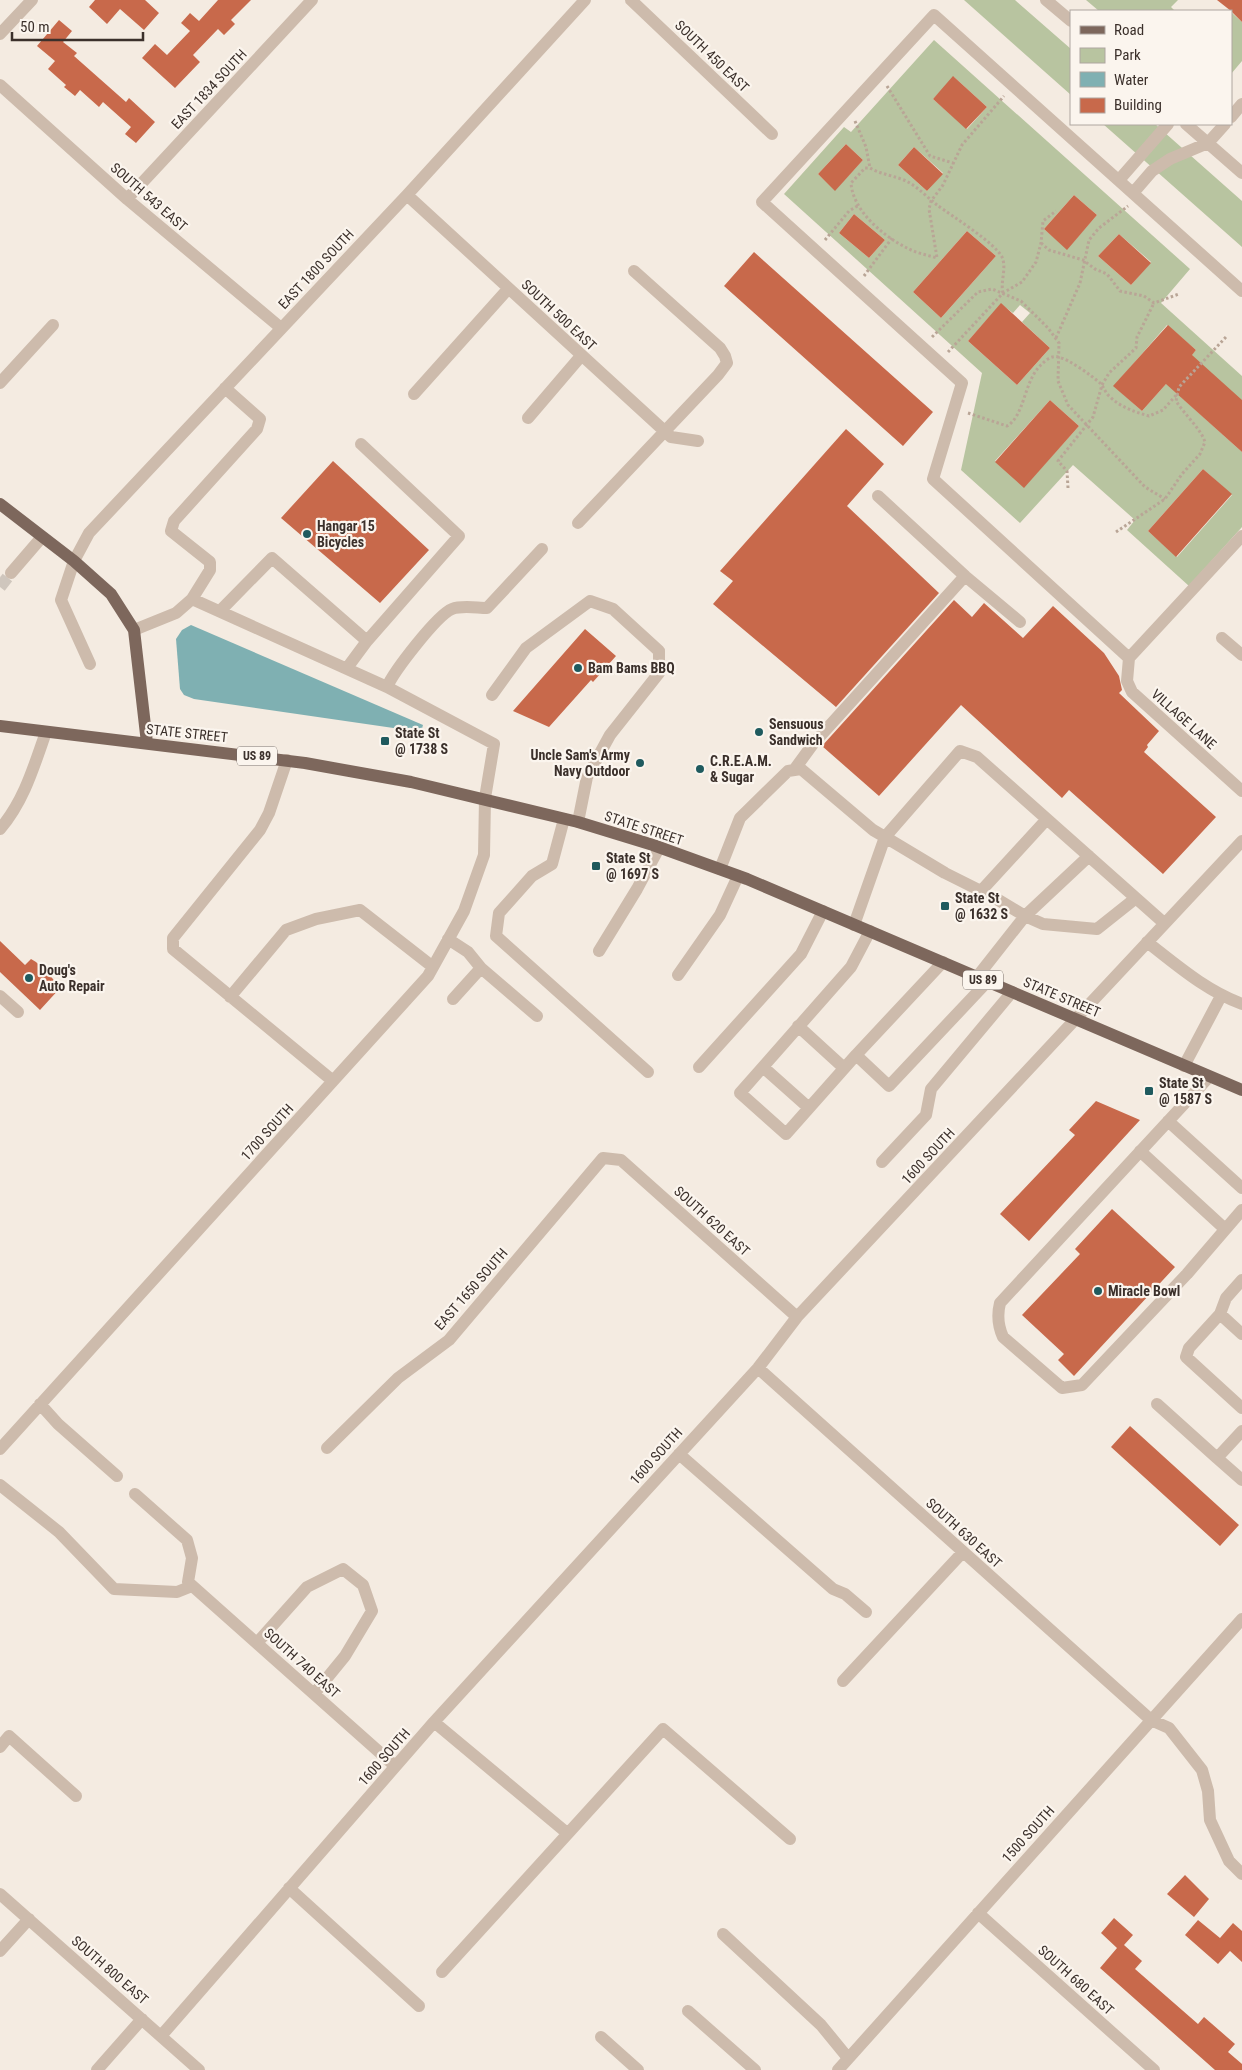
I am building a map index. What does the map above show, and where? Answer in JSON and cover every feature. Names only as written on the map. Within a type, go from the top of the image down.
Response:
[{"type":"main road","points":[[0,505],[74,561],[111,594],[134,630],[147,743]]},
{"type":"main road","name":"STATE STREET","points":[[0,726],[287,760],[411,782],[485,798],[578,822],[738,876],[1242,1090]]},
{"type":"street","points":[[0,34],[32,0]]},
{"type":"street","name":"EAST 1834 SOUTH","points":[[127,199],[312,0]]},
{"type":"street","name":"EAST 1800 SOUTH","points":[[90,664],[61,600],[74,561],[89,533],[407,194],[585,0]]},
{"type":"street","name":"SOUTH 450 EAST","points":[[631,0],[772,134]]},
{"type":"street","points":[[1055,3],[1070,21]]},
{"type":"street","points":[[1242,291],[934,15],[762,202],[962,383],[933,479],[1129,658],[1242,536]]},
{"type":"street","name":"SOUTH 543 EAST","points":[[0,85],[127,199],[282,328]]},
{"type":"street","points":[[1232,116],[1242,104]]},
{"type":"street","points":[[1119,180],[1167,125]]},
{"type":"street","points":[[1187,125],[1242,173]]},
{"type":"street","points":[[1136,196],[1152,172],[1170,159],[1208,143],[1224,125]]},
{"type":"street","name":"SOUTH 500 EAST","points":[[407,194],[671,437],[698,441]]},
{"type":"street","points":[[578,523],[723,370],[727,360],[720,348],[634,271]]},
{"type":"street","points":[[414,394],[508,289]]},
{"type":"street","points":[[0,383],[53,325]]},
{"type":"street","points":[[528,418],[581,356]]},
{"type":"street","points":[[134,630],[176,613],[192,599],[210,570],[210,562],[172,531],[174,521],[257,429],[260,419],[225,388]]},
{"type":"street","points":[[347,668],[366,641],[459,536],[361,444]]},
{"type":"street","points":[[878,496],[965,576],[1020,622]]},
{"type":"street","points":[[11,573],[42,537]]},
{"type":"street","points":[[192,599],[387,687],[392,676],[436,620],[452,609],[488,608],[542,548]]},
{"type":"street","points":[[220,611],[272,558],[366,641]]},
{"type":"street","points":[[794,770],[813,744],[965,576]]},
{"type":"street","points":[[492,695],[526,648],[590,601],[614,609],[659,651],[659,673],[610,735],[587,777],[578,822]]},
{"type":"street","points":[[1222,638],[1242,655]]},
{"type":"street","name":"VILLAGE LANE","points":[[1129,658],[1127,681],[1132,692],[1242,791]]},
{"type":"street","name":"1700 SOUTH","points":[[0,1449],[428,976],[464,911],[484,855],[485,798],[494,744],[387,687]]},
{"type":"street","points":[[0,829],[9,818],[27,785],[46,732]]},
{"type":"street","points":[[854,925],[885,837],[960,751],[978,757],[1164,923]]},
{"type":"street","points":[[287,760],[269,814],[260,830],[173,938],[173,949],[333,1082]]},
{"type":"street","points":[[720,869],[740,818],[788,771],[800,769],[873,830],[945,873],[1043,924],[1097,929],[1136,898]]},
{"type":"street","points":[[564,819],[552,864],[532,876],[499,913],[496,936],[648,1072]]},
{"type":"street","points":[[981,891],[1047,819]]},
{"type":"street","name":"1600 SOUTH","points":[[161,2036],[434,1722],[758,1368],[797,1316],[1242,840]]},
{"type":"street","points":[[600,952],[637,890],[659,848]]},
{"type":"street","points":[[856,1055],[889,1086],[982,980],[1025,916],[1089,856]]},
{"type":"street","points":[[678,975],[720,915],[738,876]]},
{"type":"street","points":[[230,997],[286,930],[316,919],[360,910],[433,967]]},
{"type":"street","points":[[699,1067],[802,954],[823,911]]},
{"type":"street","points":[[870,931],[851,967],[740,1093],[786,1134],[844,1068],[944,962]]},
{"type":"street","points":[[448,939],[468,952],[481,968],[537,1016]]},
{"type":"street","points":[[1147,942],[1198,982],[1221,996],[1242,1004]]},
{"type":"street","points":[[453,999],[481,968]]},
{"type":"street","points":[[882,1162],[926,1115],[931,1089],[1012,992]]},
{"type":"street","points":[[0,996],[18,1012]]},
{"type":"street","points":[[1184,1066],[1221,996]]},
{"type":"street","points":[[798,1026],[844,1068]]},
{"type":"street","points":[[763,1067],[809,1108]]},
{"type":"street","points":[[1209,1077],[1000,1303],[998,1313],[999,1328],[1008,1343],[1062,1388],[1082,1385],[1187,1274],[1242,1210]]},
{"type":"street","points":[[1168,1121],[1242,1188]]},
{"type":"street","points":[[1140,1151],[1225,1229]]},
{"type":"street","name":"SOUTH 620 EAST","points":[[603,1158],[622,1160],[797,1316]]},
{"type":"street","name":"EAST 1650 SOUTH","points":[[327,1448],[398,1378],[448,1340],[603,1158]]},
{"type":"street","points":[[1242,1280],[1226,1298],[1220,1314],[1189,1348],[1186,1357],[1242,1408]]},
{"type":"street","points":[[1220,1314],[1242,1334]]},
{"type":"street","name":"SOUTH 630 EAST","points":[[758,1368],[1151,1720],[1169,1728],[1202,1770],[1208,1791],[1210,1820],[1229,1861],[1242,1874]]},
{"type":"street","points":[[40,1404],[58,1424],[117,1476]]},
{"type":"street","points":[[1158,1404],[1242,1480]]},
{"type":"street","points":[[1218,1458],[1242,1431]]},
{"type":"street","points":[[678,1454],[834,1589],[845,1594],[866,1612]]},
{"type":"street","points":[[0,1485],[59,1532],[114,1589],[177,1592],[190,1584],[192,1558],[187,1540],[135,1494]]},
{"type":"street","points":[[843,1681],[962,1552]]},
{"type":"street","points":[[257,1643],[308,1587],[343,1569],[363,1585],[372,1612],[345,1656],[314,1694]]},
{"type":"street","name":"SOUTH 740 EAST","points":[[190,1584],[395,1766]]},
{"type":"street","name":"1500 SOUTH","points":[[838,2070],[1242,1619]]},
{"type":"street","points":[[434,1722],[567,1833]]},
{"type":"street","points":[[442,1972],[663,1729],[790,1839]]},
{"type":"street","points":[[0,1746],[10,1736],[76,1796]]},
{"type":"street","points":[[289,1888],[419,2006]]},
{"type":"street","name":"SOUTH 800 EAST","points":[[0,1894],[199,2070]]},
{"type":"street","name":"SOUTH 680 EAST","points":[[978,1913],[1154,2070]]},
{"type":"street","points":[[0,1951],[29,1919]]},
{"type":"street","points":[[724,1934],[821,2025],[848,2058]]},
{"type":"street","points":[[688,2011],[755,2070]]},
{"type":"street","points":[[97,2070],[142,2019]]},
{"type":"street","points":[[602,2038],[638,2070]]},
{"type":"path","points":[[880,74],[930,156],[954,163]]},
{"type":"path","points":[[1003,292],[1004,270],[1002,257],[994,247],[931,201],[909,182],[870,168],[865,168],[851,183],[852,192],[866,218],[908,249],[937,258],[929,209],[931,201],[943,185],[962,145],[1013,86]]},
{"type":"path","points":[[849,108],[866,147],[870,168]]},
{"type":"path","points":[[1056,338],[1080,283],[1083,260],[1089,240],[1099,228],[1136,196]]},
{"type":"path","points":[[816,251],[849,211],[859,205]]},
{"type":"path","points":[[939,362],[1003,292],[1022,282],[1036,262],[1042,243],[1043,221],[1056,211]]},
{"type":"path","points":[[856,287],[892,238]]},
{"type":"path","points":[[1042,243],[1049,250],[1083,260],[1095,269],[1107,274],[1120,291],[1138,294],[1154,303]]},
{"type":"path","points":[[923,348],[978,292],[992,289],[1021,301],[1059,343],[1058,381],[1068,405],[1086,427],[1145,487],[1165,498]]},
{"type":"path","points":[[1068,488],[1067,471],[1058,461],[1094,417],[1102,385],[1120,361],[1136,348],[1137,337],[1154,303],[1179,294]]},
{"type":"path","points":[[1116,532],[1165,498],[1182,474],[1200,454],[1205,442],[1203,433],[1186,417],[1176,401],[1180,386],[1226,337]]},
{"type":"path","points":[[954,408],[1007,426],[1014,422],[1029,382],[1039,366],[1050,358],[1059,357],[1082,369],[1102,385],[1108,395],[1127,409],[1149,416],[1163,410],[1178,393]]},
{"type":"green space","points":[[964,0],[1015,0],[1070,48],[1070,94]]},
{"type":"green space","points":[[1086,0],[1178,0],[1171,7],[1174,10],[1098,10]]},
{"type":"green space","points":[[1232,13],[1242,22],[1242,61],[1232,73]]},
{"type":"green space","points":[[934,40],[1190,269],[1161,303],[1242,376],[1242,400],[1181,397],[1242,452],[1242,527],[1189,586],[1127,530],[1135,520],[1073,465],[1020,523],[961,470],[982,373],[784,194],[844,127],[851,132]],"holes":[[[954,77],[987,107],[967,129],[933,99]],[[846,144],[863,160],[835,190],[818,174]],[[914,147],[943,173],[927,191],[898,165]],[[1074,195],[1097,215],[1067,249],[1044,229]],[[854,214],[885,240],[869,258],[839,233]],[[967,231],[996,256],[941,318],[913,292]],[[1119,234],[1151,262],[1131,285],[1098,256]],[[1001,304],[1013,313],[1020,305],[1030,313],[1022,322],[1050,348],[1017,385],[968,341]],[[1167,325],[1196,350],[1142,411],[1114,386]],[[1050,400],[1079,426],[1024,487],[995,461]],[[1203,469],[1232,495],[1177,557],[1148,531]]]},
{"type":"green space","points":[[1104,125],[1156,125],[1242,201],[1242,247]]},
{"type":"water","points":[[191,625],[423,725],[421,732],[194,699],[184,695],[180,689],[176,639],[182,630]]},
{"type":"building","points":[[95,0],[145,0],[159,13],[144,30],[120,9],[107,24],[89,7]]},
{"type":"building","points":[[218,0],[251,0],[231,20],[235,24],[224,35],[218,29],[193,55],[200,62],[175,88],[142,58],[155,44],[167,55],[190,31],[181,23],[190,13],[199,21]]},
{"type":"building","points":[[1217,0],[1242,0],[1242,22],[1232,10]]},
{"type":"building","points":[[59,20],[72,31],[63,42],[77,53],[74,56],[126,102],[129,98],[155,122],[136,143],[125,134],[131,127],[103,102],[99,107],[80,90],[75,96],[48,69],[55,61],[37,46]]},
{"type":"building","points":[[953,76],[987,107],[966,129],[933,99]]},
{"type":"building","points":[[846,144],[863,160],[835,191],[818,174]]},
{"type":"building","points":[[914,147],[943,174],[927,191],[898,165]]},
{"type":"building","points":[[1074,195],[1097,215],[1067,250],[1044,229]]},
{"type":"building","points":[[854,214],[885,240],[869,258],[839,233]]},
{"type":"building","points":[[967,231],[996,256],[941,318],[913,292]]},
{"type":"building","points":[[1119,234],[1151,263],[1131,285],[1098,256]]},
{"type":"building","points":[[754,252],[933,412],[903,446],[724,286]]},
{"type":"building","points":[[1001,303],[1050,348],[1017,385],[968,341]]},
{"type":"building","points":[[1168,325],[1196,350],[1192,355],[1242,400],[1242,452],[1166,384],[1142,411],[1113,386]]},
{"type":"building","points":[[1050,400],[1079,426],[1024,488],[995,462]]},
{"type":"building","points":[[846,429],[884,464],[847,506],[939,593],[836,707],[713,604],[733,581],[720,571]]},
{"type":"building","points":[[333,461],[429,550],[380,603],[281,518]]},
{"type":"building","points":[[1203,469],[1232,494],[1176,557],[1148,531]]},
{"type":"building","points":[[954,600],[972,617],[984,603],[1023,638],[1053,606],[1104,653],[1119,676],[1122,690],[1119,693],[1159,731],[1147,745],[1148,747],[1144,752],[1216,817],[1163,874],[1069,790],[1062,798],[961,705],[879,796],[822,746]]},
{"type":"building","name":"Bam Bams BBQ","points":[[585,629],[616,656],[593,682],[591,680],[549,727],[513,711]]},
{"type":"building","name":"Doug's Auto Repair","points":[[0,941],[25,965],[31,959],[36,962],[61,987],[40,1010],[0,972]]},
{"type":"building","points":[[1096,1101],[1140,1120],[1029,1241],[1000,1214],[1075,1135],[1069,1130]]},
{"type":"building","name":"Miracle Bowl","points":[[1112,1209],[1175,1267],[1074,1376],[1058,1360],[1064,1354],[1022,1315],[1080,1254],[1075,1249]]},
{"type":"building","points":[[1130,1426],[1239,1525],[1220,1546],[1111,1447]]},
{"type":"building","points":[[1185,1875],[1209,1899],[1194,1917],[1167,1894]]},
{"type":"building","points":[[1114,1918],[1133,1935],[1124,1945],[1142,1961],[1135,1969],[1198,2024],[1204,2017],[1235,2044],[1228,2052],[1242,2064],[1242,2070],[1215,2070],[1100,1968],[1117,1948],[1101,1933]]},
{"type":"building","points":[[1198,1920],[1220,1938],[1233,1923],[1242,1931],[1242,1962],[1230,1951],[1218,1964],[1185,1935]]},
{"type":"tunnel","points":[[0,587],[11,573]]},
{"type":"place","name":"Hangar 15 Bicycles","points":[[307,534]]},
{"type":"place","name":"Bam Bams BBQ","points":[[578,668]]},
{"type":"place","name":"Sensuous Sandwich","points":[[759,732]]},
{"type":"place","name":"State St @ 1738 S","points":[[385,741]]},
{"type":"place","name":"Uncle Sam's Army Navy Outdoor","points":[[640,763]]},
{"type":"place","name":"C.R.E.A.M. & Sugar","points":[[700,769]]},
{"type":"place","name":"State St @ 1697 S","points":[[596,866]]},
{"type":"place","name":"State St @ 1632 S","points":[[945,906]]},
{"type":"place","name":"Doug's Auto Repair","points":[[29,978]]},
{"type":"place","name":"State St @ 1587 S","points":[[1149,1091]]},
{"type":"place","name":"Miracle Bowl","points":[[1098,1291]]}]
